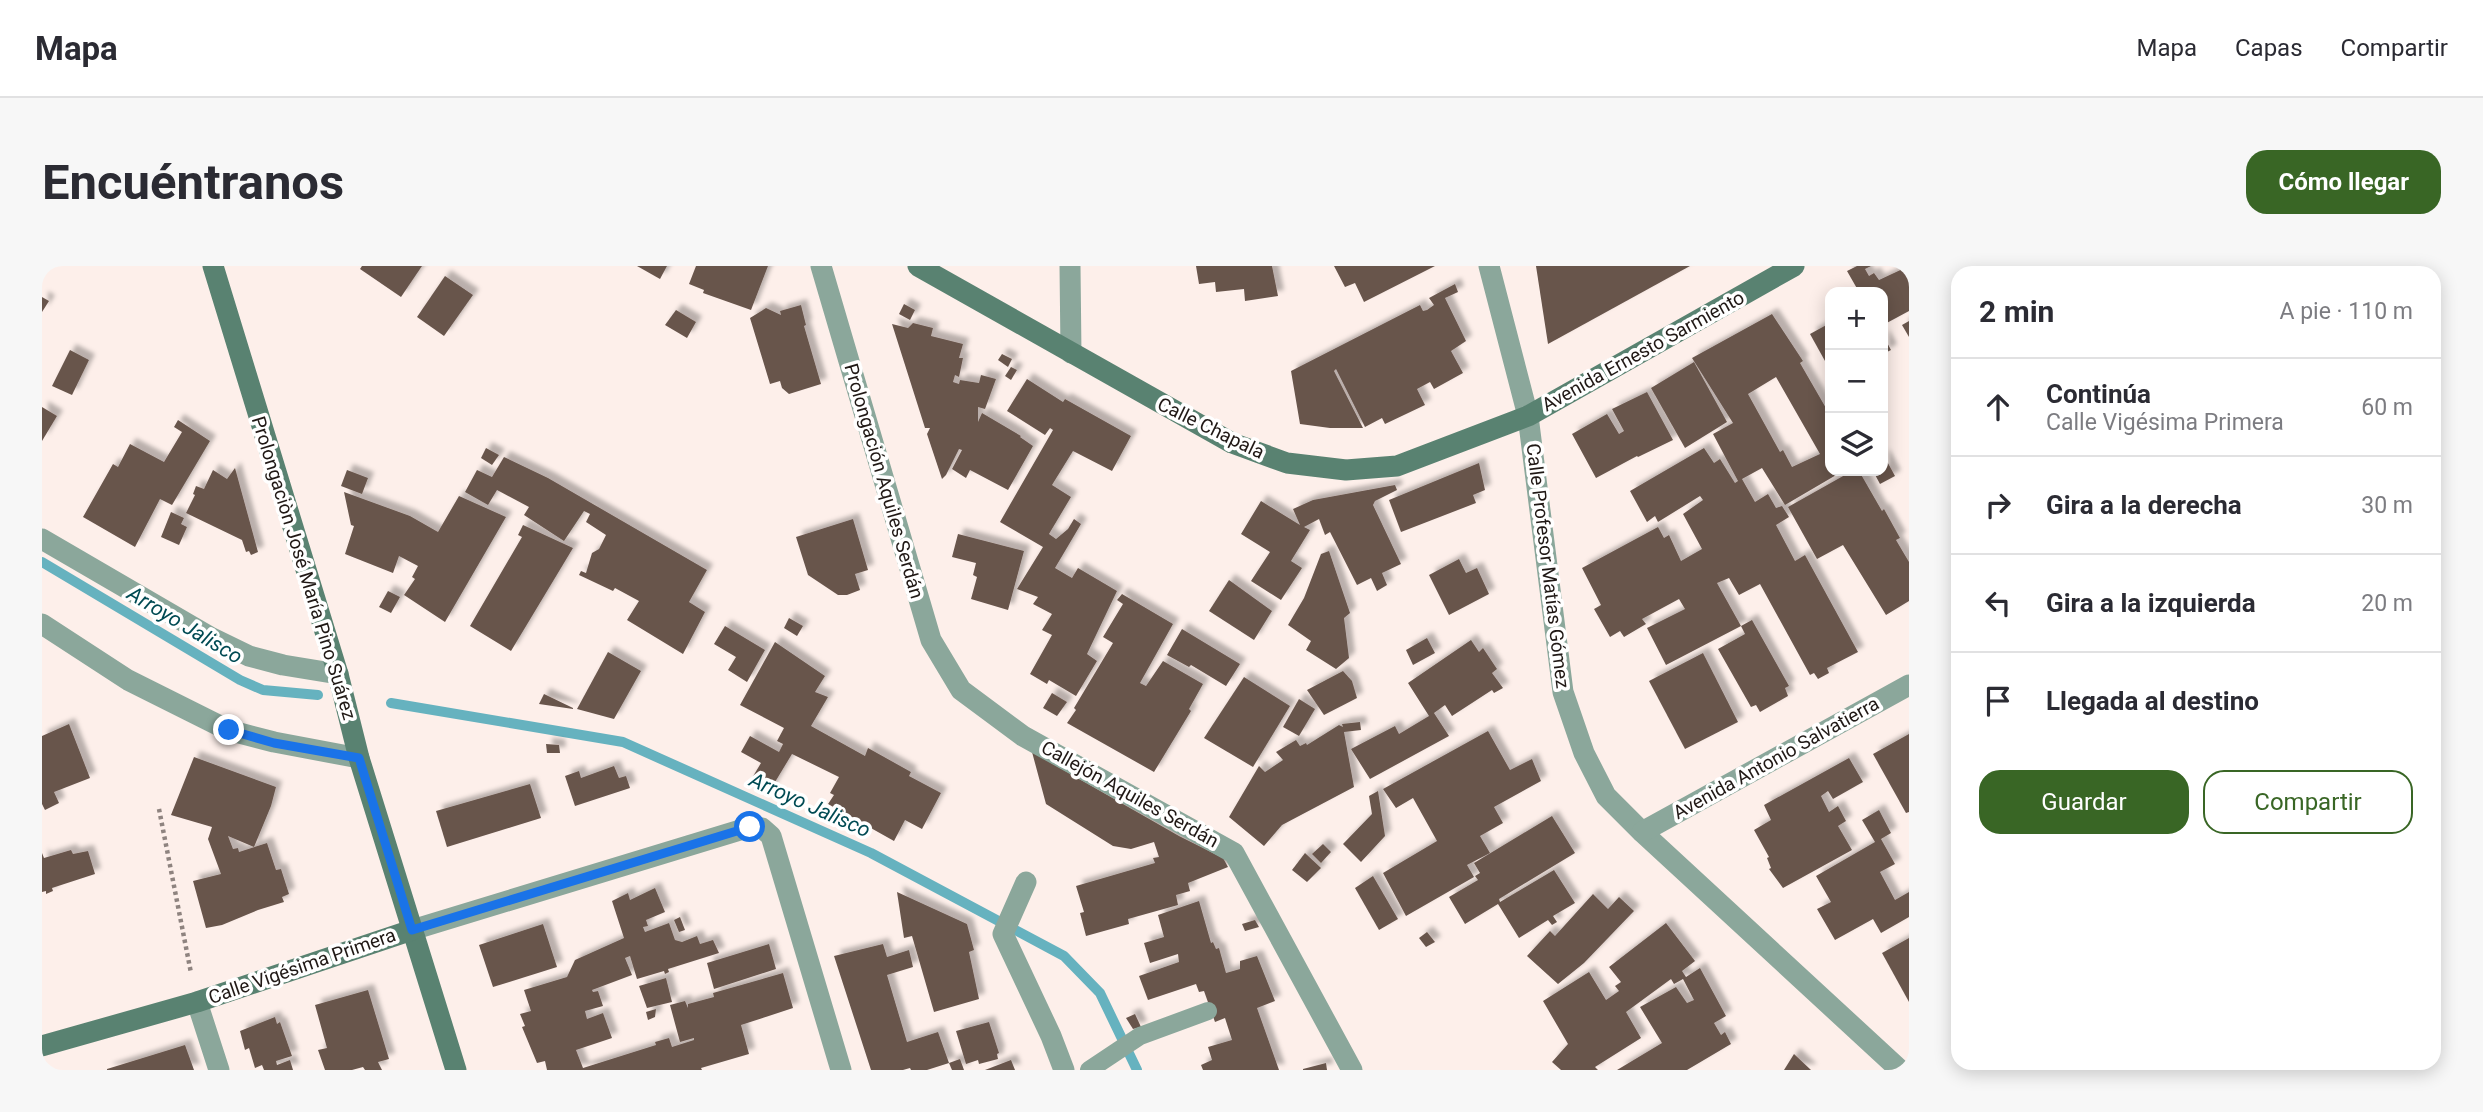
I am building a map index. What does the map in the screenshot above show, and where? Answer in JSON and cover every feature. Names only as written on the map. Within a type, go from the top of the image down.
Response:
[{"type":"main road","name":"Prolongaciòn José María Pino Suárez","points":[[212,266],[338,674],[359,758],[456,1070]]},
{"type":"main road","name":"Calle Chapala","points":[[918,266],[1232,443],[1287,463],[1346,470],[1397,466],[1528,416]]},
{"type":"main road","name":"Avenida Ernesto Sarmiento","points":[[1528,416],[1794,266]]},
{"type":"main road","name":"Calle Vigésima Primera","points":[[42,1046],[197,1002],[412,930]]},
{"type":"street","name":"Prolongación Aquiles Serdán","points":[[821,266],[931,640],[961,690]]},
{"type":"street","points":[[1070,266],[1071,353]]},
{"type":"street","name":"Calle Profesor Matías Gómez","points":[[1489,266],[1528,416],[1563,692],[1584,753],[1606,796],[1900,1070]]},
{"type":"street","points":[[42,538],[201,632],[249,656],[338,674]]},
{"type":"street","points":[[42,624],[128,680],[229,730],[274,743],[359,758]]},
{"type":"street","name":"Avenida Antonio Salvatierra","points":[[1642,832],[1909,685]]},
{"type":"street","name":"Callejón Aquiles Serdán","points":[[961,690],[1024,736],[1234,853],[1352,1070]]},
{"type":"street","name":"Calle Vigésima Primera","points":[[412,930],[750,827],[762,828],[771,835],[841,1070]]},
{"type":"street","points":[[1026,882],[1003,934],[1064,1070]]},
{"type":"street","points":[[197,1002],[219,1070]]},
{"type":"lane","points":[[1089,1070],[1140,1036],[1208,1011]]},
{"type":"path","points":[[159,809],[197,1002]]},
{"type":"building","points":[[362,266],[422,266],[401,297],[360,269]]},
{"type":"building","points":[[637,266],[667,266],[660,279]]},
{"type":"building","points":[[696,266],[768,266],[751,310],[703,293],[704,290],[689,284]]},
{"type":"building","points":[[1196,266],[1272,266],[1278,296],[1245,301],[1244,289],[1216,292],[1215,282],[1199,284]]},
{"type":"building","points":[[1334,266],[1435,266],[1364,302],[1355,283],[1345,287]]},
{"type":"building","points":[[1536,266],[1690,266],[1548,344]]},
{"type":"building","points":[[1857,266],[1871,266],[1865,269],[1869,276],[1874,273],[1879,280],[1909,266],[1909,311],[1888,322],[1888,287],[1856,287],[1847,271]]},
{"type":"building","points":[[445,276],[473,295],[444,336],[417,317]]},
{"type":"building","points":[[1455,284],[1458,292],[1445,298],[1466,341],[1451,351],[1463,373],[1434,389],[1430,382],[1417,389],[1425,405],[1385,424],[1382,418],[1365,427],[1336,369],[1334,371],[1363,428],[1300,424],[1291,371],[1420,305],[1423,311],[1427,310],[1434,305],[1429,298]]},
{"type":"building","points":[[42,297],[49,301],[42,312]]},
{"type":"building","points":[[904,304],[915,310],[910,320],[899,314]]},
{"type":"building","points":[[801,305],[806,325],[804,326],[821,384],[789,394],[782,388],[780,381],[770,384],[750,318],[766,308],[781,315],[780,311]]},
{"type":"building","points":[[676,310],[696,322],[687,338],[665,325]]},
{"type":"building","points":[[1772,314],[1803,361],[1800,363],[1825,406],[1825,476],[1834,476],[1785,505],[1762,468],[1742,479],[1755,502],[1768,494],[1776,508],[1782,506],[1789,517],[1776,525],[1795,561],[1805,555],[1858,652],[1827,668],[1829,673],[1818,679],[1814,673],[1810,675],[1760,584],[1739,595],[1729,578],[1717,583],[1741,626],[1666,665],[1647,628],[1685,609],[1679,599],[1642,619],[1646,624],[1624,637],[1620,631],[1610,637],[1594,609],[1601,605],[1582,568],[1658,527],[1664,538],[1669,535],[1681,561],[1702,549],[1683,514],[1703,500],[1700,496],[1658,522],[1655,516],[1647,522],[1630,491],[1704,448],[1714,463],[1720,459],[1735,483],[1738,481],[1713,434],[1733,423],[1692,358]],"holes":[[[1776,377],[1820,454],[1792,467],[1783,450],[1780,452],[1748,394]]]},
{"type":"building","points":[[1909,321],[1909,337],[1902,325]]},
{"type":"building","points":[[913,323],[933,328],[931,336],[963,344],[959,358],[963,358],[959,377],[955,375],[953,382],[959,384],[960,380],[979,383],[981,375],[996,379],[985,409],[978,407],[978,422],[982,413],[1033,446],[1008,490],[970,470],[966,478],[952,469],[962,450],[959,449],[942,479],[927,434],[930,428],[925,428],[892,324],[908,328]]},
{"type":"building","points":[[1825,326],[1825,361],[1810,334]]},
{"type":"building","points":[[70,350],[89,360],[72,395],[52,386]]},
{"type":"building","points":[[1002,354],[1012,359],[1008,367],[998,360]]},
{"type":"building","points":[[1694,362],[1727,422],[1685,448],[1651,388]]},
{"type":"building","points":[[1011,367],[1017,370],[1011,380],[1005,376]]},
{"type":"building","points":[[1027,379],[1063,402],[1065,399],[1131,436],[1112,471],[1073,451],[1052,485],[1071,497],[1049,534],[1056,539],[1068,529],[1074,519],[1081,524],[1055,568],[1072,578],[1078,568],[1117,591],[1087,654],[1097,661],[1076,696],[1049,680],[1047,684],[1030,674],[1052,635],[1042,630],[1052,614],[1033,604],[1038,597],[1017,589],[1043,547],[1000,522],[1053,430],[1050,428],[1045,435],[1007,411]]},
{"type":"building","points":[[1647,392],[1673,440],[1596,478],[1572,434],[1607,414],[1619,434],[1624,431],[1612,409]]},
{"type":"building","points":[[42,407],[57,416],[42,441]]},
{"type":"building","points":[[178,420],[210,441],[172,505],[160,499],[135,547],[83,517],[113,464],[118,467],[130,444],[164,462],[182,432],[174,427]]},
{"type":"building","points":[[486,448],[499,455],[492,465],[481,458]]},
{"type":"building","points":[[504,457],[548,478],[707,570],[689,602],[705,612],[683,654],[627,620],[639,601],[615,588],[613,591],[579,575],[581,571],[586,573],[592,553],[599,549],[606,535],[586,522],[590,514],[584,511],[564,541],[524,515],[529,507],[497,490],[488,505],[465,492],[477,470],[492,477]]},
{"type":"building","points":[[1479,463],[1485,490],[1473,495],[1476,503],[1401,532],[1389,500]]},
{"type":"building","points":[[1888,463],[1895,476],[1880,484],[1876,476],[1888,476]]},
{"type":"building","points":[[235,468],[258,552],[251,555],[249,551],[246,552],[242,540],[186,513],[195,495],[196,486],[204,489],[213,470],[227,479]]},
{"type":"building","points":[[347,470],[368,478],[362,494],[341,486]]},
{"type":"building","points":[[1843,476],[1862,476],[1900,538],[1896,540],[1909,562],[1909,601],[1886,615],[1843,545],[1817,559],[1788,507]]},
{"type":"building","points":[[1395,485],[1397,490],[1375,501],[1373,505],[1401,564],[1382,573],[1387,585],[1377,591],[1371,578],[1357,585],[1330,532],[1325,535],[1319,519],[1304,527],[1310,530],[1291,561],[1302,568],[1281,600],[1251,581],[1270,552],[1241,534],[1261,501],[1300,525],[1293,509],[1313,500]]},
{"type":"building","points":[[344,492],[410,516],[438,532],[459,496],[506,517],[445,622],[404,595],[415,579],[412,577],[418,566],[399,556],[393,573],[345,554],[354,526],[351,525]]},
{"type":"building","points":[[171,512],[184,518],[181,524],[187,527],[179,545],[161,537]]},
{"type":"building","points":[[853,519],[868,570],[855,574],[860,590],[838,595],[808,575],[796,537]]},
{"type":"building","points":[[523,525],[573,548],[511,651],[470,626],[522,537],[518,535]]},
{"type":"building","points":[[958,534],[1024,551],[1008,610],[971,599],[977,577],[973,575],[976,563],[952,557]]},
{"type":"building","points":[[1329,551],[1350,613],[1344,618],[1349,658],[1336,669],[1306,650],[1311,641],[1288,625],[1304,598],[1321,554]]},
{"type":"building","points":[[1459,559],[1466,573],[1477,568],[1489,594],[1449,615],[1429,575]]},
{"type":"building","points":[[1229,580],[1272,611],[1254,640],[1209,611]]},
{"type":"building","points":[[388,591],[400,597],[391,613],[379,607]]},
{"type":"building","points":[[1122,594],[1173,624],[1140,683],[1146,686],[1163,661],[1203,684],[1189,709],[1191,711],[1154,772],[1067,723],[1113,643],[1103,637],[1123,604],[1117,600]]},
{"type":"building","points":[[789,618],[803,626],[797,636],[784,628]]},
{"type":"building","points":[[1752,620],[1789,686],[1785,688],[1788,696],[1760,712],[1756,705],[1751,707],[1718,649],[1745,634],[1741,626]]},
{"type":"building","points":[[725,626],[765,650],[747,682],[728,670],[736,657],[714,644]]},
{"type":"building","points":[[1182,629],[1240,664],[1226,686],[1191,665],[1189,667],[1167,655]]},
{"type":"building","points":[[1427,638],[1435,653],[1413,665],[1406,650]]},
{"type":"building","points":[[1471,640],[1479,652],[1483,648],[1497,669],[1492,673],[1503,688],[1494,693],[1492,690],[1452,716],[1445,705],[1434,713],[1449,736],[1370,779],[1351,749],[1395,726],[1399,734],[1429,716],[1408,683]]},
{"type":"building","points":[[775,642],[825,676],[815,692],[828,697],[811,726],[865,756],[868,748],[911,772],[909,776],[941,793],[922,829],[905,820],[894,841],[828,804],[834,795],[830,793],[839,777],[792,754],[769,792],[749,783],[761,763],[741,752],[750,736],[779,752],[783,744],[777,741],[784,728],[740,705]]},
{"type":"building","points":[[608,652],[641,671],[614,719],[577,709]]},
{"type":"building","points":[[1703,653],[1738,722],[1685,749],[1649,681]]},
{"type":"building","points":[[1343,671],[1352,681],[1357,698],[1324,715],[1307,690]]},
{"type":"building","points":[[1244,677],[1290,706],[1253,767],[1204,738]]},
{"type":"building","points":[[1052,693],[1067,702],[1057,716],[1043,708]]},
{"type":"building","points":[[544,694],[573,708],[573,709],[539,704]]},
{"type":"building","points":[[1299,699],[1315,709],[1299,736],[1283,727]]},
{"type":"building","points":[[1360,722],[1361,730],[1344,732],[1354,787],[1282,825],[1264,846],[1229,817],[1259,766],[1265,772],[1283,760],[1276,752],[1296,740],[1300,746],[1306,743],[1307,745],[1339,725],[1343,727],[1342,724]]},
{"type":"building","points":[[69,724],[90,778],[54,792],[59,803],[45,810],[42,804],[42,736]]},
{"type":"building","points":[[1488,731],[1510,770],[1532,759],[1541,781],[1494,807],[1503,823],[1480,836],[1490,853],[1467,865],[1474,877],[1406,916],[1383,873],[1437,841],[1413,798],[1396,808],[1383,789]]},
{"type":"building","points":[[1909,734],[1909,812],[1906,813],[1873,754]]},
{"type":"building","points":[[546,744],[559,745],[560,753],[547,753]]},
{"type":"building","points":[[1032,752],[1179,836],[1223,858],[1228,867],[1188,883],[1190,891],[1176,895],[1178,905],[1128,919],[1129,924],[1086,936],[1080,913],[1084,912],[1076,886],[1155,863],[1153,858],[1159,857],[1154,842],[1131,849],[1113,846],[1046,804]]},
{"type":"building","points":[[194,757],[276,787],[254,847],[228,836],[233,849],[238,848],[239,852],[267,843],[276,870],[281,869],[289,894],[282,897],[284,902],[222,925],[206,928],[193,881],[221,874],[208,839],[212,827],[171,815]]},
{"type":"building","points":[[1849,758],[1863,782],[1833,799],[1828,791],[1821,796],[1829,812],[1838,806],[1846,821],[1838,826],[1852,850],[1783,888],[1769,869],[1769,857],[1754,830],[1771,820],[1764,805]]},
{"type":"building","points":[[614,766],[619,778],[626,776],[630,788],[575,806],[565,776],[579,771],[581,778]]},
{"type":"building","points":[[530,784],[541,818],[447,847],[436,811]]},
{"type":"building","points":[[1378,791],[1385,836],[1361,862],[1343,844],[1372,814],[1369,796]]},
{"type":"building","points":[[1879,810],[1891,833],[1881,839],[1895,864],[1880,872],[1895,900],[1909,892],[1909,917],[1881,933],[1873,919],[1835,940],[1817,909],[1831,902],[1816,876],[1875,842],[1862,820]]},
{"type":"building","points":[[1552,816],[1575,853],[1499,899],[1500,902],[1554,870],[1575,903],[1553,916],[1557,922],[1552,925],[1548,920],[1519,938],[1498,904],[1465,924],[1449,897],[1478,880],[1475,876],[1480,873],[1474,863]]},
{"type":"building","points":[[1323,844],[1331,852],[1321,863],[1312,854]]},
{"type":"building","points":[[71,850],[73,854],[88,851],[95,874],[52,888],[53,891],[46,894],[46,891],[42,892],[42,853],[44,858]]},
{"type":"building","points":[[1305,853],[1321,868],[1307,882],[1292,870]]},
{"type":"building","points":[[1373,876],[1398,919],[1379,930],[1355,888]]},
{"type":"building","points":[[655,888],[665,912],[646,920],[648,926],[643,927],[645,932],[669,923],[675,940],[682,942],[697,936],[700,944],[713,940],[719,953],[668,969],[669,972],[665,974],[664,971],[637,979],[630,956],[625,958],[632,975],[592,990],[598,991],[603,1006],[585,1011],[587,1019],[603,1013],[612,1038],[576,1050],[583,1068],[656,1045],[655,1042],[669,1038],[672,1047],[694,1040],[680,1042],[670,1005],[685,1001],[688,1008],[688,1004],[714,997],[713,993],[783,973],[793,1008],[741,1025],[749,1054],[701,1068],[702,1070],[547,1070],[545,1061],[537,1063],[522,1027],[525,1026],[520,1014],[531,1011],[524,990],[567,977],[575,960],[624,938],[612,901],[628,893],[630,900]]},
{"type":"building","points":[[897,892],[967,924],[974,950],[969,952],[979,999],[934,1012],[912,936],[904,938]]},
{"type":"building","points":[[1593,894],[1608,909],[1619,897],[1634,911],[1584,963],[1558,984],[1527,956],[1550,931],[1555,936]]},
{"type":"building","points":[[1199,901],[1211,943],[1213,942],[1216,949],[1219,948],[1226,973],[1240,969],[1240,961],[1257,956],[1275,1001],[1257,1008],[1279,1070],[1203,1070],[1201,1065],[1212,1060],[1208,1047],[1232,1040],[1225,1018],[1215,1022],[1204,991],[1199,992],[1196,984],[1148,1000],[1139,976],[1179,962],[1178,954],[1150,963],[1144,943],[1164,937],[1158,915]]},
{"type":"building","points":[[680,917],[685,930],[679,932],[674,920]]},
{"type":"building","points":[[1255,920],[1259,927],[1245,931],[1242,924]]},
{"type":"building","points":[[1666,923],[1695,961],[1682,971],[1686,977],[1700,968],[1726,1016],[1714,1023],[1721,1035],[1725,1032],[1731,1044],[1687,1070],[1617,1070],[1662,1043],[1640,1007],[1676,987],[1687,1003],[1694,1000],[1683,979],[1674,984],[1671,979],[1626,1012],[1641,1038],[1595,1067],[1598,1070],[1561,1070],[1552,1062],[1568,1044],[1543,1001],[1589,972],[1606,1000],[1619,991],[1615,986],[1621,982],[1609,967]]},
{"type":"building","points":[[543,924],[557,967],[493,987],[479,945]]},
{"type":"building","points":[[1427,932],[1435,942],[1426,947],[1419,938]]},
{"type":"building","points":[[1909,938],[1909,1002],[1882,953]]},
{"type":"building","points":[[769,944],[776,969],[714,989],[707,963]]},
{"type":"building","points":[[883,944],[887,957],[909,950],[913,967],[887,975],[907,1042],[938,1032],[949,1063],[927,1070],[871,1070],[834,956]]},
{"type":"building","points":[[666,978],[672,1002],[647,1008],[639,986]]},
{"type":"building","points":[[368,990],[389,1059],[378,1062],[382,1070],[365,1070],[363,1067],[352,1070],[325,1070],[318,1050],[327,1048],[315,1005]]},
{"type":"building","points":[[656,1009],[655,1017],[648,1020],[646,1012]]},
{"type":"building","points":[[1135,1014],[1141,1027],[1133,1029],[1126,1018]]},
{"type":"building","points":[[275,1017],[277,1024],[280,1022],[292,1056],[276,1061],[277,1065],[290,1060],[293,1070],[264,1070],[262,1065],[255,1068],[249,1048],[245,1050],[240,1031]]},
{"type":"building","points":[[989,1022],[999,1053],[998,1059],[966,1064],[956,1031]]},
{"type":"building","points":[[185,1045],[194,1070],[107,1070],[107,1069]]},
{"type":"building","points":[[1794,1054],[1811,1070],[1784,1070]]},
{"type":"building","points":[[960,1059],[964,1070],[952,1070],[949,1063]]},
{"type":"building","points":[[1011,1060],[1015,1070],[985,1070]]},
{"type":"building","points":[[1326,1063],[1327,1070],[1303,1070],[1303,1069]]},
{"type":"waterway","name":"Arroyo Jalisco","points":[[42,562],[240,680],[263,690],[318,695]]},
{"type":"waterway","name":"Arroyo Jalisco","points":[[391,703],[623,742],[871,853],[1064,956],[1100,993],[1137,1070]]},
{"type":"route","points":[[229,730],[274,743],[359,758],[412,930],[750,827]]}]
